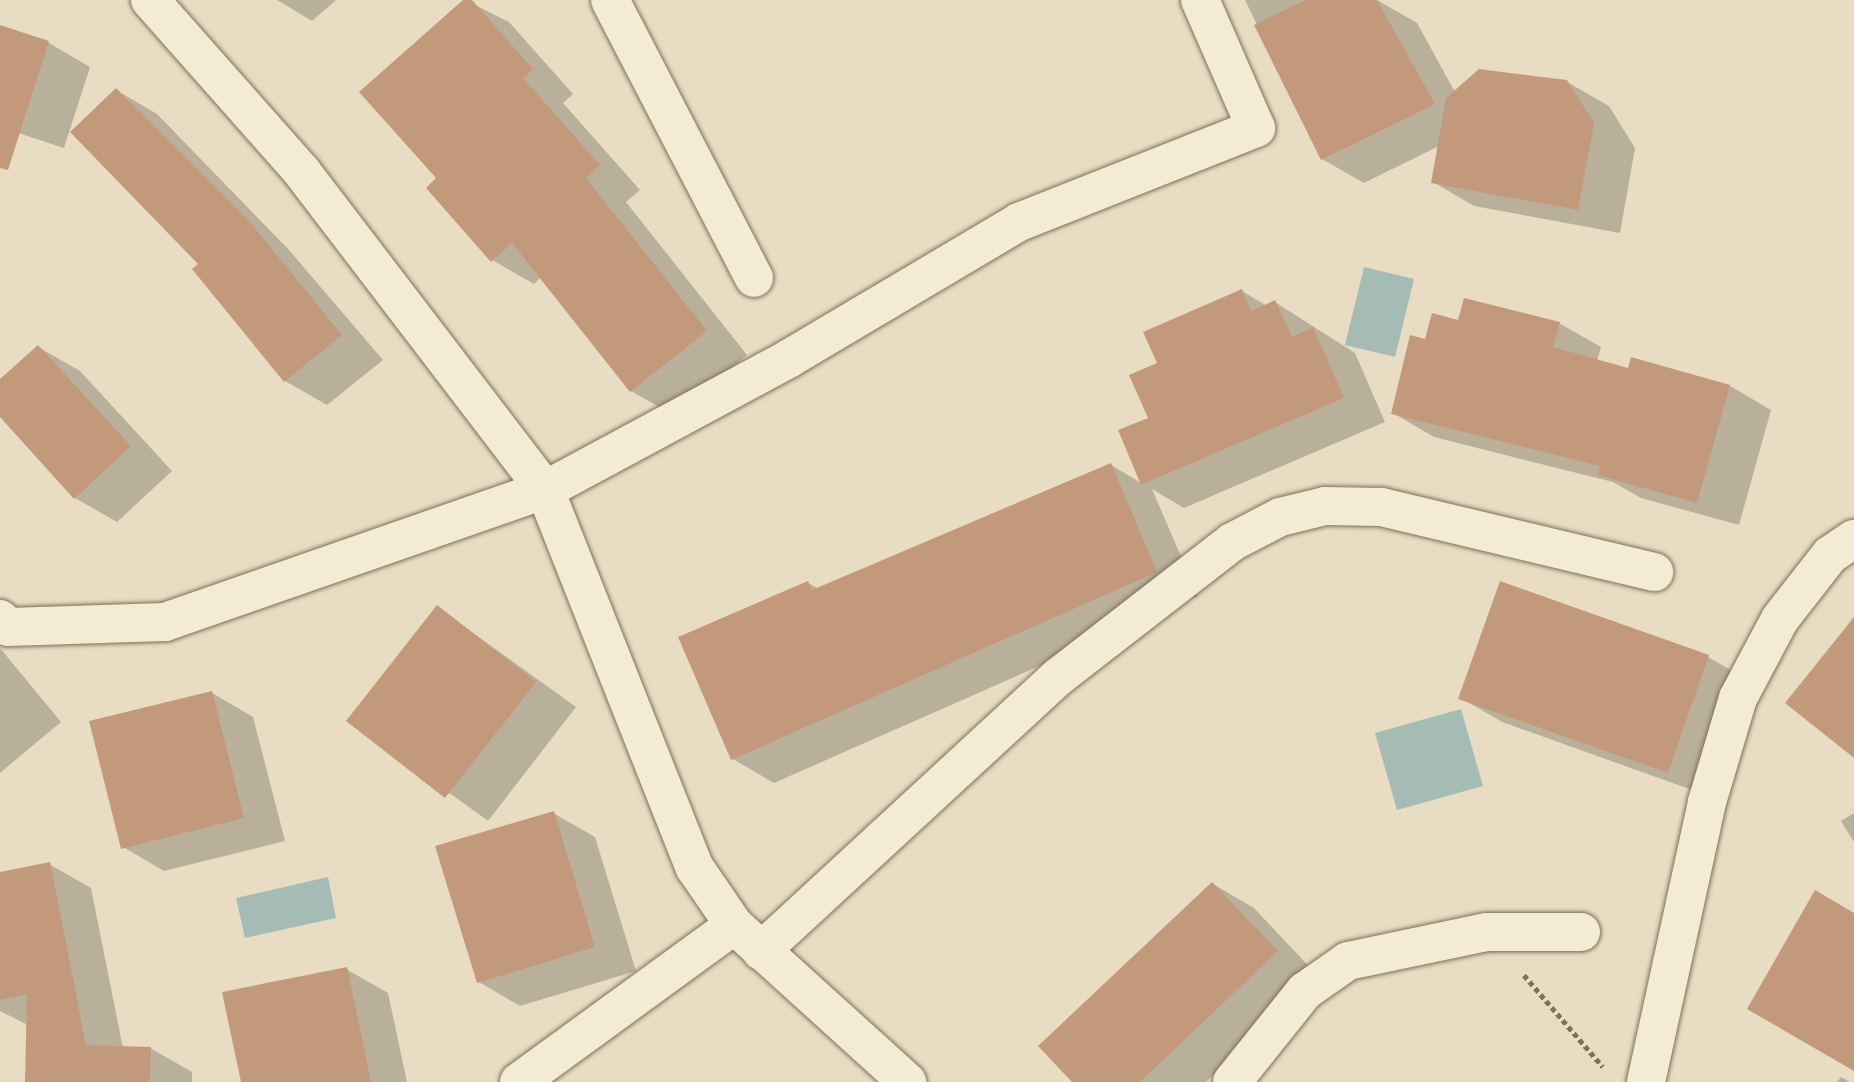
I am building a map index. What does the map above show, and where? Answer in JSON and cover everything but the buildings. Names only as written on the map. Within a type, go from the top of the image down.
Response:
[{"type":"street","points":[[149,0],[302,172],[545,490],[695,868],[734,925],[907,1082]]},
{"type":"street","points":[[610,0],[754,278]]},
{"type":"street","points":[[0,619],[8,627],[165,622],[545,490],[790,358],[1019,222],[1256,128],[1200,0]]},
{"type":"street","points":[[761,951],[1058,677],[1232,542],[1280,517],[1325,506],[1381,507],[1654,572]]},
{"type":"street","points":[[1646,1082],[1707,802],[1738,698],[1780,619],[1830,555],[1854,539]]},
{"type":"street","points":[[519,1082],[734,925]]},
{"type":"street","points":[[1232,1082],[1327,971],[1348,961],[1487,932],[1581,932]]},
{"type":"path","points":[[1487,932],[1607,1072]]},
{"type":"water","points":[[1364,267],[1414,279],[1395,357],[1345,345]]},
{"type":"water","points":[[1461,709],[1483,786],[1397,810],[1375,733]]},
{"type":"water","points":[[328,877],[336,918],[245,938],[236,898]]}]
